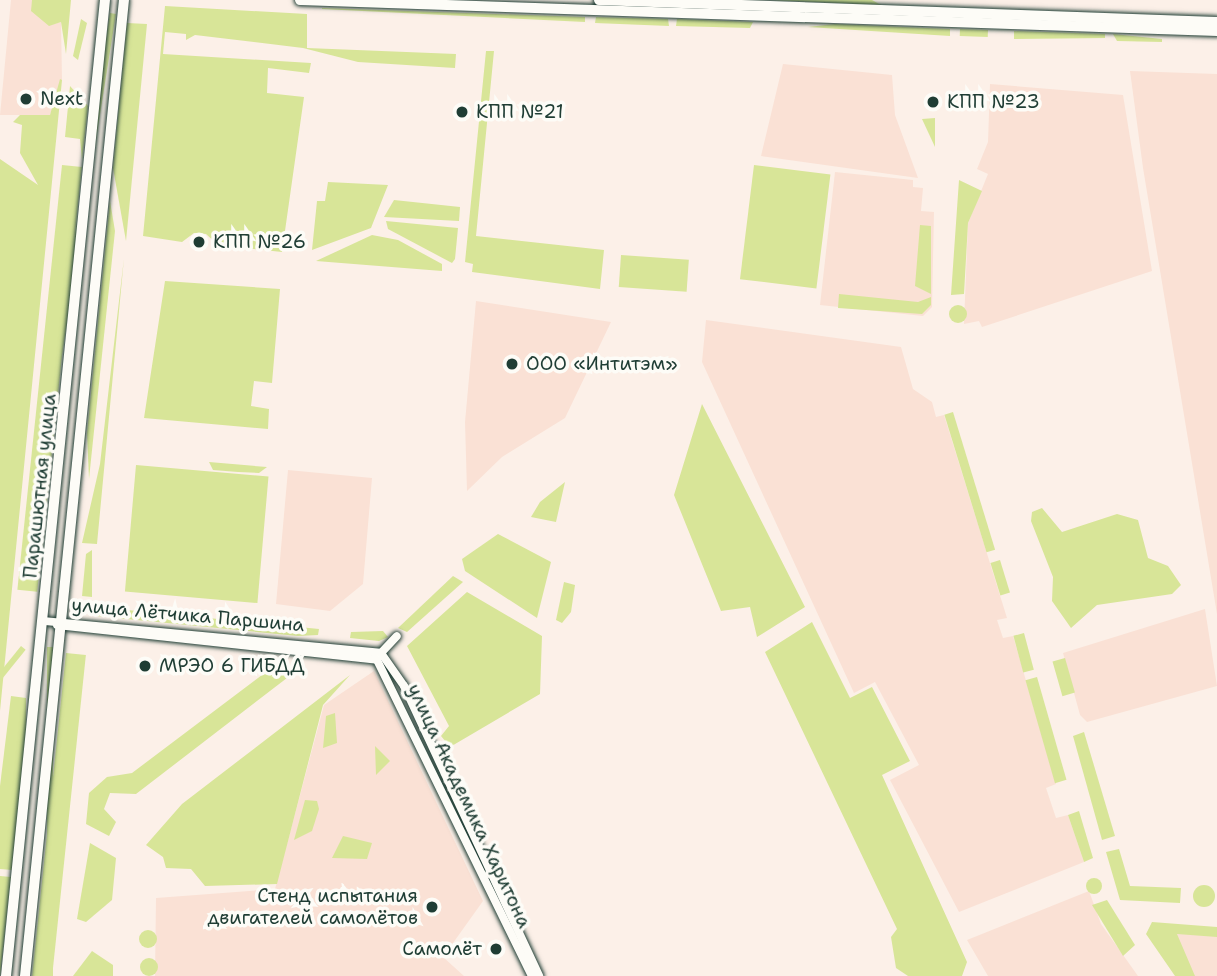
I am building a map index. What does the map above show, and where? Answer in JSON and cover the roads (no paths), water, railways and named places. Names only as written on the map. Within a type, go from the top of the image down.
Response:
[{"type":"main road","name":"Парашютная улица","points":[[6,976],[105,0]]},
{"type":"main road","name":"Парашютная улица","points":[[25,976],[124,0]]},
{"type":"main road","points":[[300,0],[1217,31]]},
{"type":"main road","points":[[598,0],[1217,22]]},
{"type":"street","name":"улица Лётчика Паршина","points":[[44,621],[370,657]]},
{"type":"street","name":"улица Лётчика Паршина","points":[[62,623],[381,653]]},
{"type":"street","points":[[381,653],[397,636]]},
{"type":"street","name":"улица Академика Харитона","points":[[381,653],[404,686],[535,975]]},
{"type":"street","name":"улица Академика Харитона","points":[[370,657],[392,680],[535,975]]},
{"type":"place","name":"Next","points":[[26,99]]},
{"type":"place","name":"КПП №23","points":[[933,102]]},
{"type":"place","name":"КПП №21","points":[[462,112]]},
{"type":"place","name":"КПП №26","points":[[199,242]]},
{"type":"place","name":"ООО «Интитэм»","points":[[512,364]]},
{"type":"place","name":"МРЭО 6 ГИБДД","points":[[145,666]]},
{"type":"place","name":"Стенд испытания двигателей самолётов","points":[[432,907]]},
{"type":"place","name":"Самолёт","points":[[496,949]]}]
